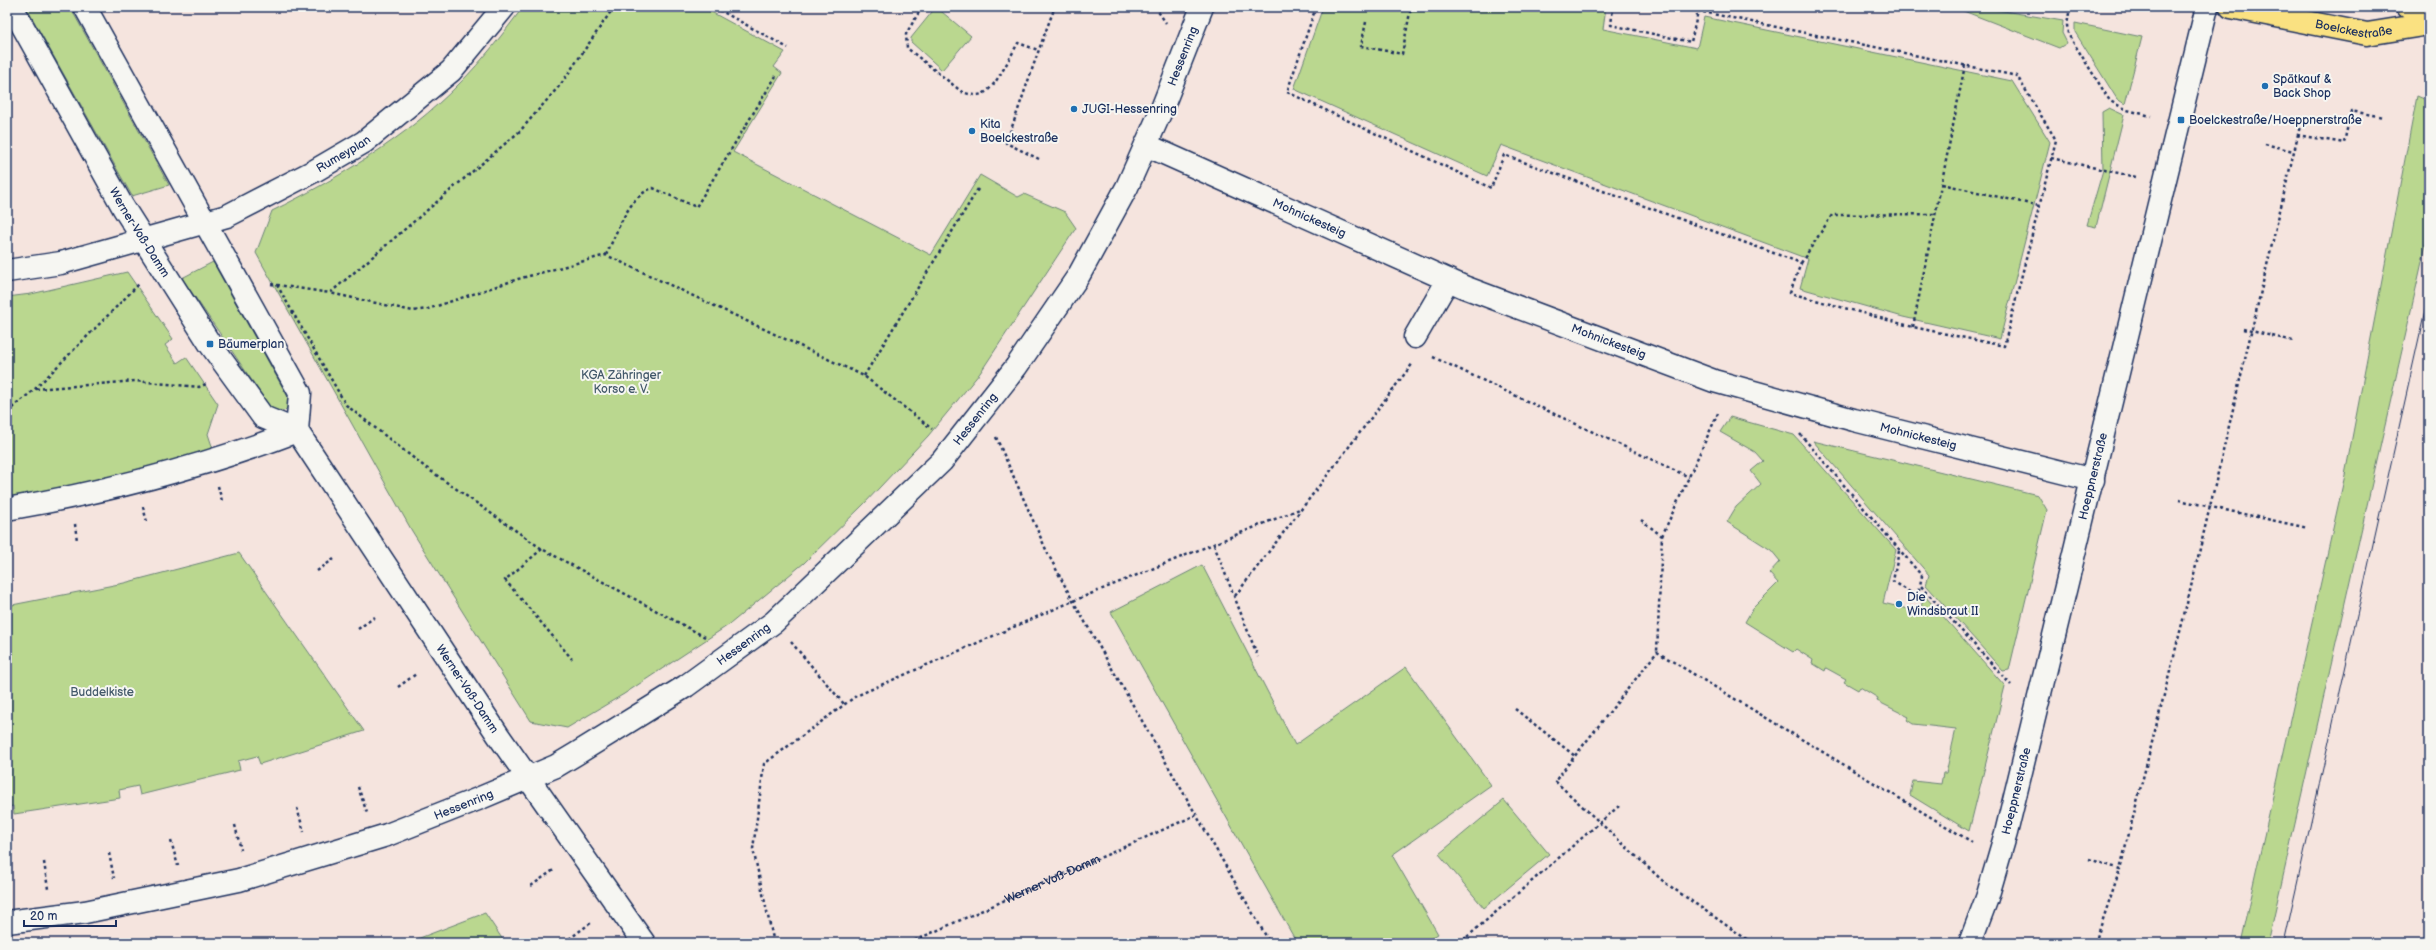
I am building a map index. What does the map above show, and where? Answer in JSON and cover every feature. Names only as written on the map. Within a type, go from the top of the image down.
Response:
[{"type":"main road","name":"Boelckestraße","points":[[2231,7],[2367,34],[2429,24]]},
{"type":"main road","points":[[2408,7],[2429,18]]},
{"type":"street","name":"Werner-Voß-Damm","points":[[12,7],[142,239],[210,344],[264,417],[297,431],[528,778],[644,943]]},
{"type":"street","points":[[7,509],[60,500],[155,478],[237,454],[297,431],[300,392],[85,7]]},
{"type":"street","name":"Rumeyplan","points":[[142,239],[205,222],[239,210],[316,170],[364,142],[451,71],[504,7]]},
{"type":"street","name":"Hessenring","points":[[7,922],[85,912],[239,880],[387,835],[528,778],[576,754],[679,690],[774,622],[942,462],[1003,384],[1079,275],[1127,187],[1146,145],[1202,7]]},
{"type":"street","name":"Hoeppnerstraße","points":[[1970,943],[1987,898],[2006,833],[2207,7]]},
{"type":"street","name":"Mohnickesteig","points":[[1146,145],[1448,280],[1714,381],[1854,420],[2092,480]]},
{"type":"street","points":[[7,271],[61,263],[142,239]]},
{"type":"street","points":[[1415,337],[1448,280]]},
{"type":"path","points":[[330,293],[520,131],[561,84],[614,7]]},
{"type":"path","points":[[714,7],[788,48]]},
{"type":"path","points":[[922,7],[906,34],[907,48],[962,92],[974,96],[984,93],[994,83],[1018,43],[1038,50]]},
{"type":"path","points":[[1039,159],[1006,143],[1030,79],[1038,50],[1055,7]]},
{"type":"path","points":[[1155,7],[1164,21],[1168,23]]},
{"type":"path","points":[[1316,7],[1287,92],[1491,188],[1504,155],[1801,263]]},
{"type":"path","points":[[1366,22],[1361,46],[1402,54],[1411,7]]},
{"type":"path","points":[[1613,7],[1611,25],[1691,42],[1698,10],[2017,76],[2056,140],[2004,346],[1913,327],[1790,293],[1801,263],[1832,215],[1936,214]]},
{"type":"path","points":[[2070,7],[2067,25],[2068,34],[2110,101],[2127,110],[2151,116]]},
{"type":"path","points":[[1913,327],[1965,65]]},
{"type":"path","points":[[606,255],[634,199],[644,190],[653,188],[696,207],[776,76]]},
{"type":"path","points":[[2297,135],[2344,143],[2351,111],[2383,117]]},
{"type":"path","points":[[2095,943],[2120,869],[2185,612],[2300,126]]},
{"type":"path","points":[[2265,144],[2293,151]]},
{"type":"path","points":[[2052,158],[2136,177]]},
{"type":"path","points":[[1942,184],[2039,206]]},
{"type":"path","points":[[864,376],[978,190]]},
{"type":"path","points":[[265,284],[330,293],[413,311],[428,309],[518,279],[606,255],[864,376],[936,431]]},
{"type":"path","points":[[7,412],[35,389],[141,282]]},
{"type":"path","points":[[277,285],[346,405],[425,467],[542,549],[711,640]]},
{"type":"path","points":[[2243,329],[2293,341]]},
{"type":"path","points":[[1428,355],[1689,477]]},
{"type":"path","points":[[1235,596],[1417,358]]},
{"type":"path","points":[[35,389],[136,381],[199,387],[210,383]]},
{"type":"path","points":[[1721,408],[1662,536],[1657,652],[1555,781],[1664,882],[1752,943]]},
{"type":"path","points":[[1797,432],[1922,576],[1917,596],[1893,581],[1899,550]]},
{"type":"path","points":[[995,434],[1048,554],[1073,601],[1270,943]]},
{"type":"path","points":[[218,485],[222,501]]},
{"type":"path","points":[[2179,500],[2308,528]]},
{"type":"path","points":[[143,507],[147,522]]},
{"type":"path","points":[[774,943],[753,849],[764,764],[856,696],[1073,601],[1302,508]]},
{"type":"path","points":[[1641,520],[1662,536]]},
{"type":"path","points":[[75,524],[77,541]]},
{"type":"path","points":[[1214,545],[1258,657]]},
{"type":"path","points":[[542,549],[505,580],[572,659]]},
{"type":"path","points":[[317,571],[334,559]]},
{"type":"path","points":[[1920,585],[2010,685]]},
{"type":"path","points":[[358,629],[375,617]]},
{"type":"path","points":[[786,636],[844,704]]},
{"type":"path","points":[[1657,652],[1972,842]]},
{"type":"path","points":[[398,687],[416,674]]},
{"type":"path","points":[[1515,709],[1575,756]]},
{"type":"path","points":[[358,787],[369,819]]},
{"type":"path","points":[[1459,943],[1598,822],[1619,806]]},
{"type":"path","points":[[297,808],[305,833]]},
{"type":"path","name":"Werner-Voß-Damm","points":[[909,943],[1196,815]]},
{"type":"path","points":[[235,825],[243,857]]},
{"type":"path","points":[[171,841],[180,873]]},
{"type":"path","points":[[109,854],[114,879]]},
{"type":"path","points":[[2089,859],[2120,869]]},
{"type":"path","points":[[44,862],[49,896]]},
{"type":"path","points":[[532,886],[555,869]]},
{"type":"path","points":[[569,939],[592,922]]},
{"type":"path","points":[[1467,937],[1472,943]]},
{"type":"green space","points":[[26,7],[70,7],[169,185],[132,196]]},
{"type":"green space","name":"KGA Zähringer Korso e. V.","points":[[523,7],[702,7],[785,52],[774,67],[782,73],[733,152],[931,255],[980,175],[1018,197],[1024,194],[1065,212],[1076,228],[980,373],[928,436],[864,504],[804,563],[730,624],[624,694],[567,728],[531,721],[412,531],[256,253],[272,211],[347,171],[417,122],[468,75]]},
{"type":"green space","points":[[936,7],[971,36],[942,70],[911,42],[911,38]]},
{"type":"green space","points":[[1323,7],[1606,7],[1603,29],[1697,48],[1704,17],[2012,81],[2050,142],[2000,339],[1903,317],[1800,288],[1808,259],[1501,145],[1487,176],[1294,89]]},
{"type":"green space","points":[[1961,7],[1980,7],[2063,21],[2062,33],[2067,43],[2059,48],[1961,10]]},
{"type":"green space","points":[[2075,23],[2142,37],[2125,104],[2117,99],[2075,32]]},
{"type":"green space","points":[[2417,96],[2429,101],[2429,231],[2268,943],[2240,943],[2345,475]]},
{"type":"green space","points":[[2109,108],[2124,115],[2096,227],[2087,225],[2103,170],[2102,112]]},
{"type":"green space","points":[[213,262],[289,399],[287,408],[284,411],[274,410],[270,407],[182,278]]},
{"type":"green space","points":[[127,272],[173,339],[165,345],[177,363],[186,357],[218,404],[208,434],[213,449],[112,478],[7,500],[7,297],[31,294]]},
{"type":"green space","points":[[1730,417],[1794,435],[1896,550],[1883,603],[1920,612],[1924,595],[2005,686],[1969,831],[1910,795],[1913,781],[1941,784],[1943,773],[1946,773],[1956,729],[1913,724],[1907,720],[1909,717],[1877,701],[1878,698],[1860,687],[1858,690],[1844,682],[1846,679],[1826,668],[1825,671],[1812,663],[1813,660],[1796,649],[1793,652],[1745,622],[1753,608],[1778,583],[1769,573],[1780,561],[1771,550],[1727,522],[1736,507],[1761,484],[1751,471],[1763,461],[1755,452],[1720,432]]},
{"type":"green space","points":[[1813,441],[2038,495],[2047,510],[2009,670],[2003,671],[1926,585],[1929,575]]},
{"type":"green space","name":"Buddelkiste","points":[[239,553],[364,731],[260,764],[257,756],[238,761],[240,770],[140,795],[138,786],[119,790],[120,798],[14,814],[13,806],[7,807],[7,606],[124,583]]},
{"type":"green space","points":[[1202,565],[1295,745],[1406,667],[1491,785],[1392,855],[1438,934],[1423,943],[1297,943],[1111,612]]},
{"type":"green space","points":[[1504,800],[1549,854],[1484,908],[1439,854]]},
{"type":"green space","points":[[485,913],[505,943],[418,943],[417,939]]},
{"type":"tram line","points":[[2284,943],[2429,293]]},
{"type":"place","name":"Spätkauf & Back Shop","points":[[2265,86]]},
{"type":"place","name":"JUGI-Hessenring","points":[[1074,109]]},
{"type":"place","name":"Boelckestraße/Hoeppnerstraße","points":[[2181,120]]},
{"type":"place","name":"Kita Boelckestraße","points":[[972,131]]},
{"type":"place","name":"Bäumerplan","points":[[210,344]]},
{"type":"place","name":"Die Windsbraut II","points":[[1899,604]]}]
